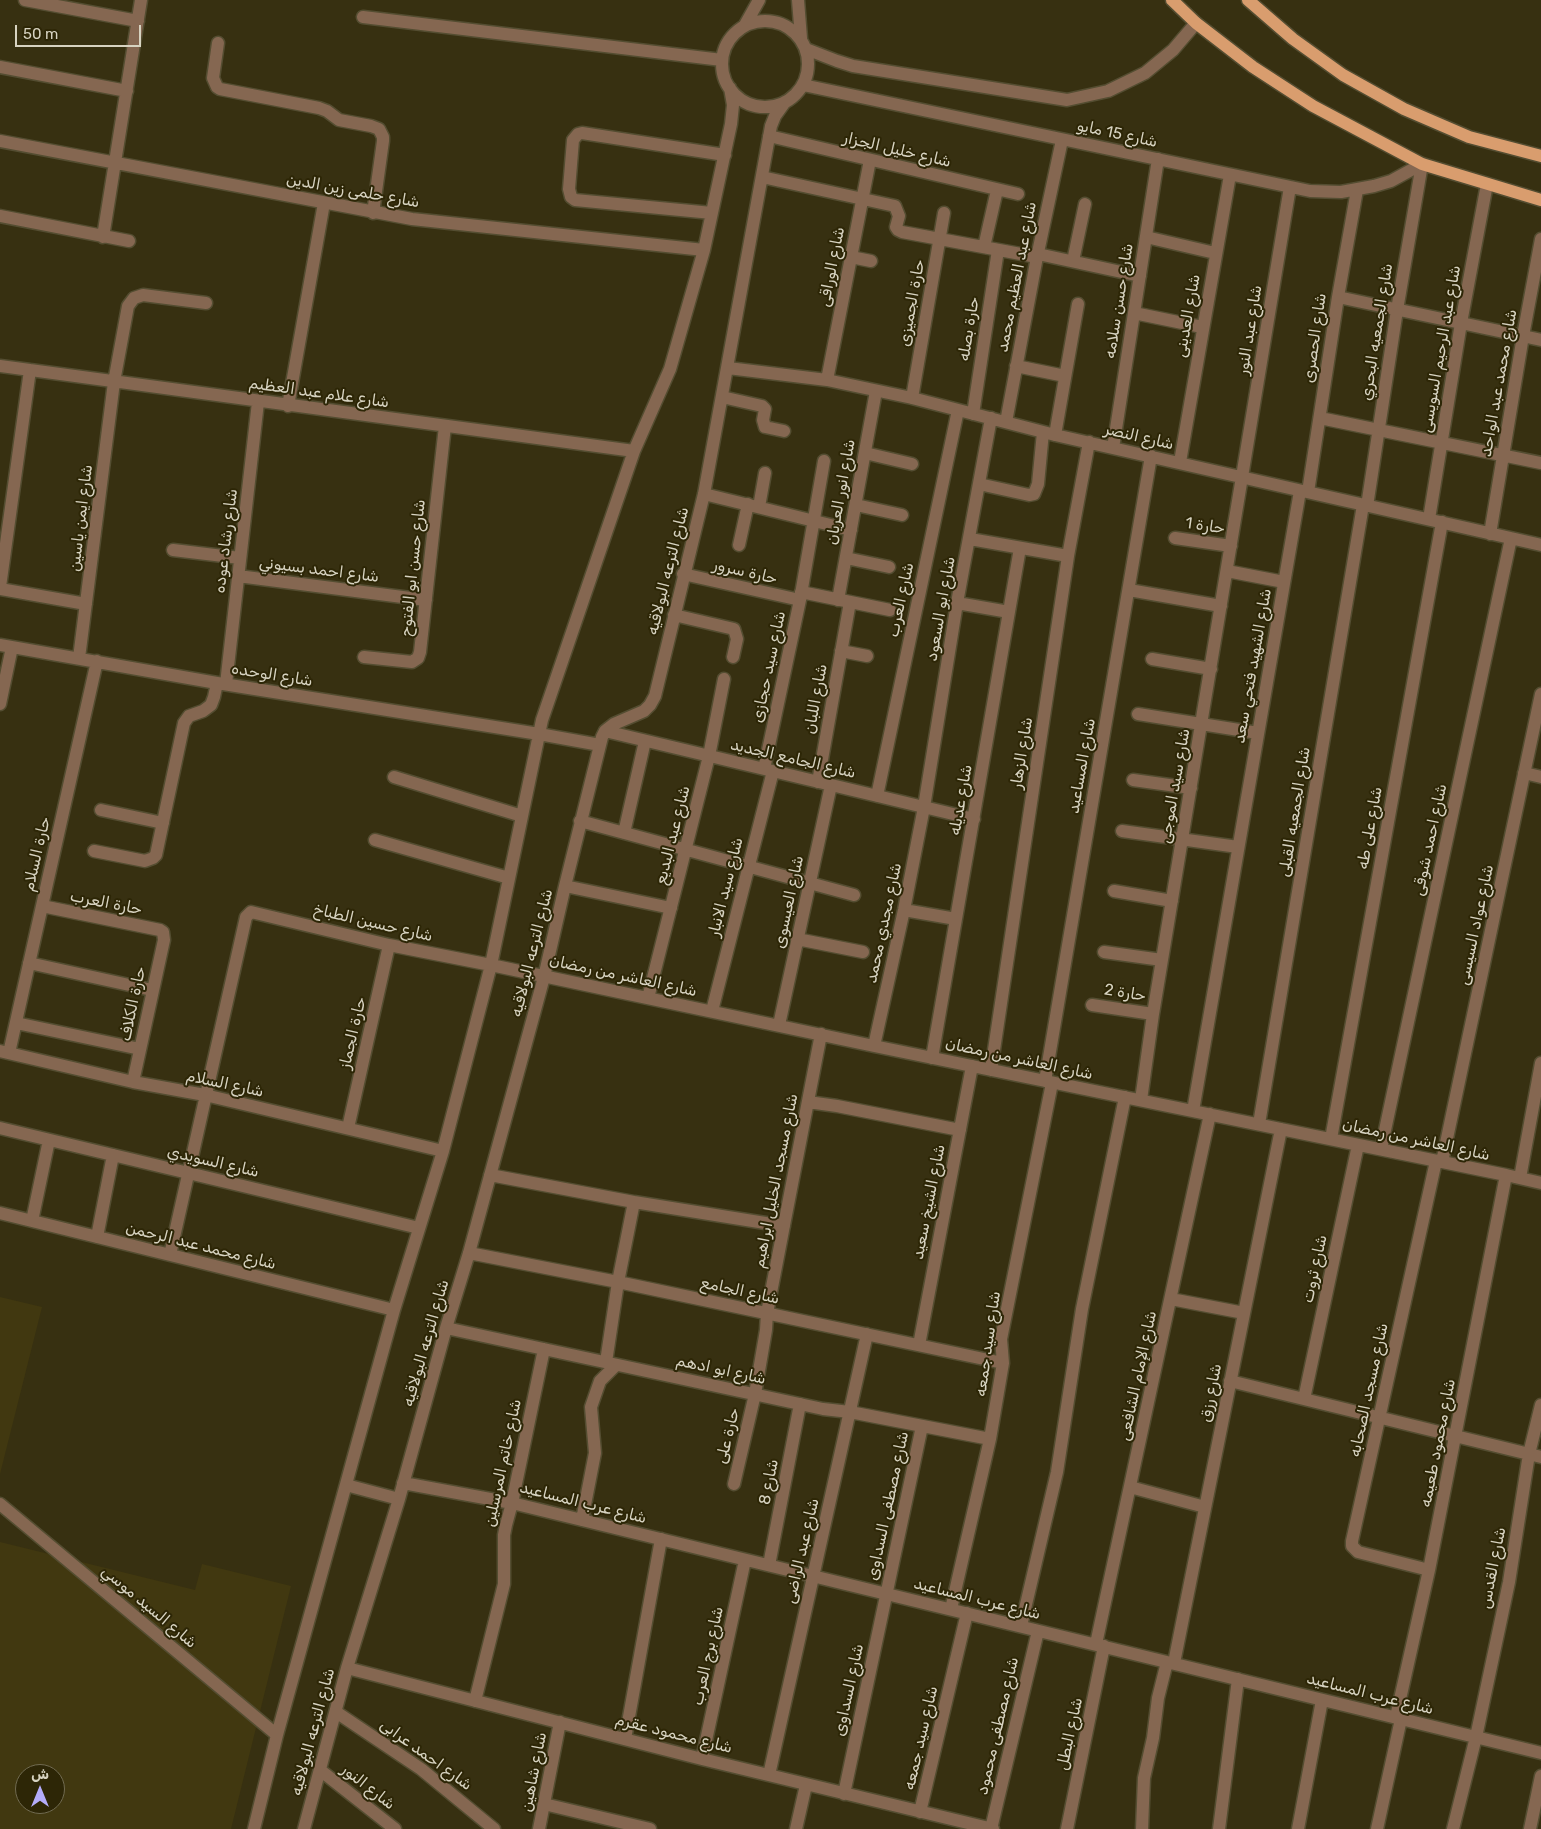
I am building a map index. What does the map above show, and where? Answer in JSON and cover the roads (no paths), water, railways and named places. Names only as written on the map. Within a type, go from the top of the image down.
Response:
[{"type":"main road","points":[[1172,0],[1196,22],[1253,67],[1313,106],[1422,164],[1541,200]]},
{"type":"main road","points":[[1248,0],[1293,39],[1343,74],[1404,109],[1469,137],[1541,156]]},
{"type":"street","points":[[25,0],[138,21]]},
{"type":"street","points":[[103,237],[141,0]]},
{"type":"street","points":[[745,25],[759,0]]},
{"type":"street","points":[[798,0],[803,44],[809,61],[808,74],[803,85],[795,95],[785,102],[770,107],[755,106],[741,99],[725,80],[722,60],[724,49],[736,31],[745,25],[760,20],[775,22],[790,28],[803,44]]},
{"type":"street","points":[[363,17],[722,60]]},
{"type":"street","name":"شارع 15 مايو","points":[[803,44],[853,66],[1067,100],[1108,91],[1127,84],[1145,73],[1174,50],[1196,22]]},
{"type":"street","points":[[218,43],[213,78],[220,89],[319,108],[340,120],[379,129],[384,136],[373,213]]},
{"type":"street","points":[[0,67],[126,91]]},
{"type":"street","name":"شارع 15 مايو","points":[[803,85],[1158,160],[1290,187],[1325,192],[1357,190],[1391,181],[1422,164]]},
{"type":"street","name":"شارع الترعه البولاقيه","points":[[254,1829],[277,1735],[394,1310],[443,1151],[491,965],[542,720],[634,451],[670,369],[704,250],[733,114],[730,88]]},
{"type":"street","name":"شارع الترعه البولاقيه","points":[[304,1829],[347,1668],[399,1499],[446,1328],[469,1253],[544,977],[580,821],[600,745],[605,730],[614,724],[634,717],[650,705],[655,696],[683,574],[704,494],[769,136],[775,116],[785,102]]},
{"type":"street","points":[[712,213],[575,200],[571,198],[569,189],[573,140],[578,134],[582,133],[725,155]]},
{"type":"street","name":"شارع خليل الجزار","points":[[769,136],[1018,194]]},
{"type":"street","name":"شارع عبد العظيم محمد","points":[[1006,422],[1037,255],[1062,140]]},
{"type":"street","name":"شارع حلمى زين الدين","points":[[0,142],[412,219],[704,250]]},
{"type":"street","name":"شارع الوراقى","points":[[827,380],[870,160]]},
{"type":"street","name":"شارع حسن سلامه","points":[[1114,448],[1158,160]]},
{"type":"street","name":"شارع الجمعيه البحري","points":[[1365,505],[1422,164]]},
{"type":"street","name":"شارع العدينى","points":[[1180,462],[1230,174]]},
{"type":"street","points":[[762,176],[895,206],[899,216],[896,226],[898,230],[998,250],[1073,261],[1140,276]]},
{"type":"street","name":"شارع عبد الرحيم السويسى","points":[[1435,521],[1441,443],[1460,323],[1486,184]]},
{"type":"street","name":"شارع عبد النور","points":[[1243,477],[1290,187]]},
{"type":"street","points":[[984,247],[997,190]]},
{"type":"street","name":"شارع الحصرى","points":[[1304,491],[1320,418],[1338,297],[1357,190]]},
{"type":"street","points":[[288,406],[324,203]]},
{"type":"street","points":[[1073,261],[1085,204]]},
{"type":"street","name":"حارة الجميزى","points":[[912,398],[944,212]]},
{"type":"street","points":[[0,216],[129,241]]},
{"type":"street","points":[[1146,237],[1215,253]]},
{"type":"street","name":"شارع محمد عبد الواحد","points":[[1490,534],[1541,239]]},
{"type":"street","name":"حارة بصله","points":[[973,414],[998,250]]},
{"type":"street","points":[[851,257],[871,261]]},
{"type":"street","name":"شارع ايمن ياسين","points":[[79,658],[114,382],[130,302],[138,296],[148,295],[206,303]]},
{"type":"street","points":[[1338,297],[1541,340]]},
{"type":"street","points":[[979,484],[1030,495],[1034,494],[1065,376],[1078,304]]},
{"type":"street","points":[[1134,313],[1202,327]]},
{"type":"street","name":"شارع علام عبد العظيم","points":[[0,366],[634,451]]},
{"type":"street","points":[[1016,366],[1065,376]]},
{"type":"street","name":"شارع النصر","points":[[728,368],[827,380],[876,390],[1049,433],[1541,545]]},
{"type":"street","points":[[30,370],[0,588],[86,604]]},
{"type":"street","name":"شارع انور العريان","points":[[844,601],[846,558],[876,390]]},
{"type":"street","points":[[722,397],[762,406],[765,409],[763,420],[766,427],[784,431]]},
{"type":"street","name":"شارع رشاد عوده","points":[[94,851],[141,860],[153,858],[157,851],[184,723],[189,716],[204,711],[210,705],[222,684],[238,576],[258,402]]},
{"type":"street","name":"شارع العرب","points":[[877,796],[958,410]]},
{"type":"street","name":"شارع ابو السعود","points":[[924,807],[957,603],[991,418]]},
{"type":"street","points":[[1320,418],[1541,463]]},
{"type":"street","name":"شارع حسن ابو الفتوح","points":[[364,657],[406,662],[412,662],[418,658],[445,426]]},
{"type":"street","name":"شارع الزهار","points":[[991,1070],[1068,556],[1089,442]]},
{"type":"street","points":[[865,453],[912,464]]},
{"type":"street","name":"شارع المساعيد","points":[[1048,1082],[1151,456]]},
{"type":"street","name":"شارع سيد حجازى","points":[[769,770],[824,461]]},
{"type":"street","points":[[739,545],[765,473]]},
{"type":"street","name":"شارع سيد الموجى","points":[[1141,1100],[1153,1014],[1243,477]]},
{"type":"street","name":"شارع الشهيد فتحي سعد","points":[[1193,1111],[1284,582],[1304,491]]},
{"type":"street","points":[[704,494],[851,530]]},
{"type":"street","points":[[856,505],[902,515]]},
{"type":"street","name":"شارع الجمعيه القبلى","points":[[1260,1124],[1365,505]]},
{"type":"street","name":"شارع على طه","points":[[1331,1139],[1435,521]]},
{"type":"street","name":"حارة 1","points":[[1175,538],[1231,546]]},
{"type":"street","name":"شارع احمد شوقى","points":[[1381,1149],[1511,538]]},
{"type":"street","points":[[970,539],[1068,556]]},
{"type":"street","name":"شارع عديله","points":[[932,1058],[1020,548]]},
{"type":"street","points":[[173,550],[240,558]]},
{"type":"street","points":[[846,558],[889,566]]},
{"type":"street","points":[[1227,571],[1284,582]]},
{"type":"street","name":"حارة سرور","points":[[683,574],[800,596],[844,601],[890,610]]},
{"type":"street","name":"شارع احمد بسيوني","points":[[238,576],[426,600]]},
{"type":"street","points":[[1128,590],[1221,606]]},
{"type":"street","name":"شارع اللبان","points":[[818,782],[842,651],[844,601]]},
{"type":"street","points":[[957,603],[1009,612]]},
{"type":"street","points":[[674,615],[728,626],[734,629],[737,639],[733,657]]},
{"type":"street","points":[[0,704],[6,646]]},
{"type":"street","name":"شارع الوحده","points":[[6,646],[222,684],[600,745]]},
{"type":"street","name":"شارع اللبان","points":[[842,651],[868,656]]},
{"type":"street","points":[[1152,659],[1211,669]]},
{"type":"street","name":"حارة السلام","points":[[4,1052],[16,1023],[97,661]]},
{"type":"street","name":"شارع عبد البديع","points":[[648,998],[709,756],[724,679]]},
{"type":"street","name":"شارع عواد السيسى","points":[[1439,1161],[1541,694]]},
{"type":"street","points":[[1138,714],[1258,733]]},
{"type":"street","name":"شارع الجامع الجديد","points":[[605,730],[974,819]]},
{"type":"street","points":[[624,833],[645,741]]},
{"type":"street","name":"شارع سيد الانبار","points":[[712,1011],[748,866],[769,770]]},
{"type":"street","points":[[1524,773],[1541,777]]},
{"type":"street","points":[[394,777],[522,816]]},
{"type":"street","points":[[1133,780],[1191,788]]},
{"type":"street","name":"شارع العيسوى","points":[[779,1025],[831,785]]},
{"type":"street","name":"شارع مجدي محمد","points":[[874,1046],[904,910],[924,807]]},
{"type":"street","points":[[101,810],[163,823]]},
{"type":"street","points":[[580,821],[854,895]]},
{"type":"street","points":[[1122,831],[1238,846]]},
{"type":"street","points":[[375,840],[509,878]]},
{"type":"street","points":[[565,886],[671,908]]},
{"type":"street","points":[[1114,891],[1172,901]]},
{"type":"street","name":"حارة العرب","points":[[42,906],[163,932]]},
{"type":"street","points":[[904,910],[956,919]]},
{"type":"street","name":"شارع حسين الطباخ","points":[[205,1095],[246,917],[249,913],[255,912],[389,945],[491,965]]},
{"type":"street","name":"حارة الكلاف","points":[[133,1082],[164,940],[163,932]]},
{"type":"street","points":[[797,939],[863,952]]},
{"type":"street","name":"حارة الجماز","points":[[348,1128],[389,945]]},
{"type":"street","points":[[1104,952],[1162,960]]},
{"type":"street","points":[[29,963],[152,990]]},
{"type":"street","name":"شارع العاشر من رمضان","points":[[491,965],[1048,1082],[1506,1174],[1541,1183]]},
{"type":"street","name":"حارة 2","points":[[1092,1005],[1153,1014]]},
{"type":"street","points":[[16,1023],[140,1049]]},
{"type":"street","name":"شارع مسجد الخليل ابراهيم","points":[[754,1394],[766,1330],[767,1313],[821,1034]]},
{"type":"street","name":"شارع السلام","points":[[4,1052],[133,1082],[205,1095],[443,1151]]},
{"type":"street","points":[[1520,1178],[1541,1063]]},
{"type":"street","name":"شارع الشيخ سعيد","points":[[919,1345],[972,1066]]},
{"type":"street","name":"شارع سيد جمعه","points":[[950,1609],[990,1439],[1004,1363],[1001,1339],[1048,1082]]},
{"type":"street","points":[[170,1255],[205,1095]]},
{"type":"street","points":[[1021,1626],[1057,1472],[1082,1309],[1125,1097]]},
{"type":"street","points":[[808,1102],[960,1130]]},
{"type":"street","name":"شارع الإمام الشافعى","points":[[1100,1645],[1130,1488],[1210,1114]]},
{"type":"street","name":"شارع السويدي","points":[[0,1128],[419,1228]]},
{"type":"street","name":"شارع رزق","points":[[1142,1829],[1144,1778],[1153,1738],[1158,1698],[1170,1663],[1205,1507],[1281,1129]]},
{"type":"street","points":[[32,1221],[49,1140]]},
{"type":"street","name":"شارع ثروت","points":[[1304,1399],[1358,1145]]},
{"type":"street","points":[[97,1237],[113,1155]]},
{"type":"street","name":"شارع مسجد الصحابه","points":[[1429,1570],[1358,1552],[1352,1546],[1352,1541],[1439,1161]]},
{"type":"street","name":"شارع محمود طعيمه","points":[[1377,1829],[1456,1436],[1506,1174]]},
{"type":"street","points":[[490,1175],[634,1202],[784,1226]]},
{"type":"street","points":[[582,1520],[595,1453],[591,1407],[600,1381],[611,1363],[618,1282],[634,1202]]},
{"type":"street","name":"شارع محمد عبد الرحمن","points":[[0,1213],[394,1310]]},
{"type":"street","name":"شارع الجامع","points":[[469,1253],[618,1282],[1004,1363]]},
{"type":"street","points":[[1171,1299],[1244,1313]]},
{"type":"street","name":"شارع ابو ادهم","points":[[446,1328],[823,1409],[850,1412],[990,1439]]},
{"type":"street","name":"شارع عبد الراضى","points":[[769,1775],[868,1334]]},
{"type":"street","name":"شارع خاتم المرسلين","points":[[476,1701],[504,1584],[504,1535],[544,1349]]},
{"type":"street","points":[[1230,1381],[1535,1455]]},
{"type":"street","name":"حارة على","points":[[734,1484],[754,1394]]},
{"type":"street","name":"شارع 8","points":[[769,1565],[800,1404]]},
{"type":"street","name":"شارع القدس","points":[[1453,1829],[1476,1737],[1509,1582],[1535,1455],[1541,1405]]},
{"type":"street","name":"شارع مصطفى السداوى","points":[[886,1594],[922,1426]]},
{"type":"street","name":"شارع عرب المساعيد","points":[[403,1483],[512,1502],[1541,1752]]},
{"type":"street","points":[[346,1485],[399,1499]]},
{"type":"street","points":[[1130,1488],[1205,1507]]},
{"type":"street","name":"شارع السيد موسي","points":[[0,1504],[277,1735]]},
{"type":"street","points":[[625,1739],[661,1539]]},
{"type":"street","name":"شارع برج العرب","points":[[702,1759],[745,1560]]},
{"type":"street","name":"شارع السداوى","points":[[844,1794],[886,1594]]},
{"type":"street","name":"شارع سيد جمعه","points":[[920,1812],[967,1614]]},
{"type":"street","name":"شارع مصطفى محمود","points":[[992,1829],[1038,1630]]},
{"type":"street","name":"شارع البطل","points":[[1067,1829],[1100,1645]]},
{"type":"street","name":"شارع محمود عقرم","points":[[347,1668],[702,1759],[920,1812],[949,1824],[992,1829]]},
{"type":"street","points":[[1219,1829],[1238,1679]]},
{"type":"street","points":[[1298,1829],[1322,1700]]},
{"type":"street","name":"شارع احمد عرابى","points":[[336,1712],[421,1769],[494,1829]]},
{"type":"street","name":"شارع شاهين","points":[[539,1829],[560,1722]]},
{"type":"street","name":"شارع النور","points":[[320,1770],[395,1829]]},
{"type":"street","points":[[1530,1829],[1541,1776]]},
{"type":"street","points":[[796,1829],[806,1785]]},
{"type":"street","points":[[544,1804],[650,1829]]}]
